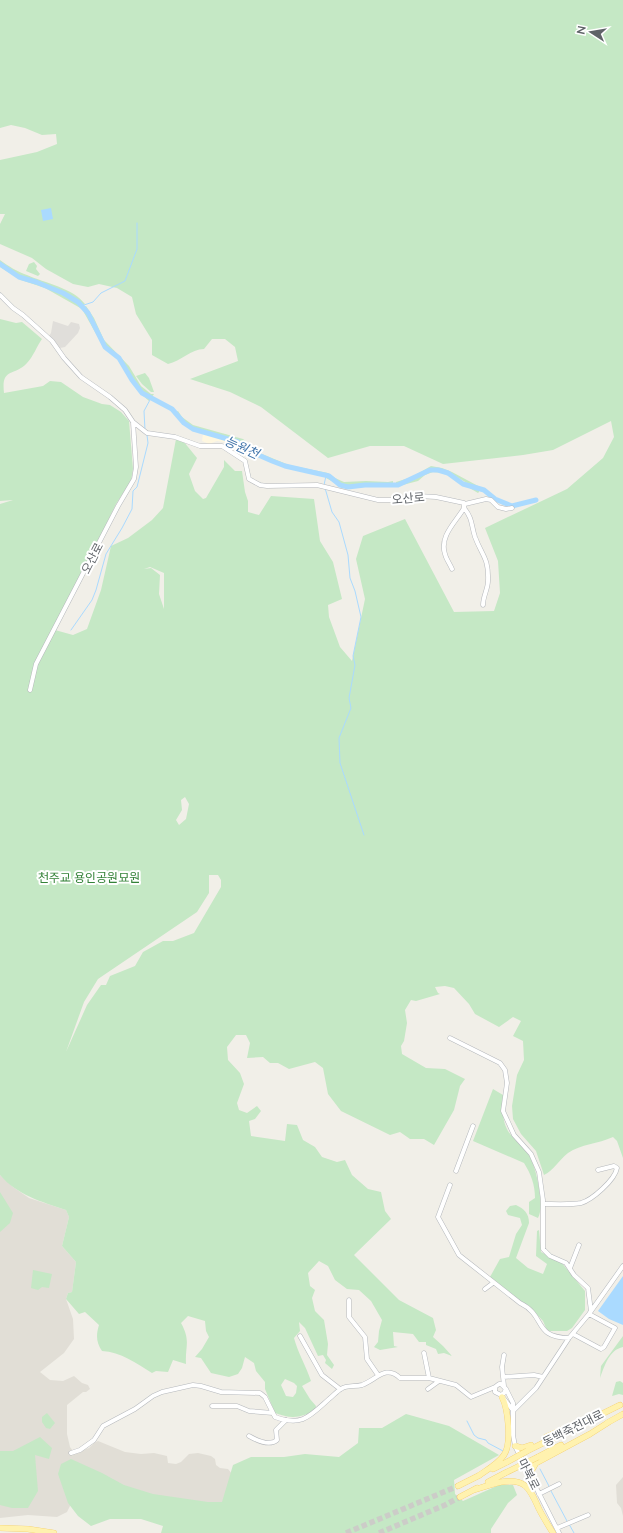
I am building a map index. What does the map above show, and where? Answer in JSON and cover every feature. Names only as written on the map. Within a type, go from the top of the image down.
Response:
[{"type":"main road","points":[[478,1476],[494,1465],[504,1455],[507,1448],[508,1414],[502,1396]]},
{"type":"main road","name":"동백죽전대로","points":[[527,1449],[620,1405]]},
{"type":"main road","name":"동백죽전대로","points":[[474,1490],[623,1414]]},
{"type":"main road","points":[[526,1468],[590,1434],[609,1422]]},
{"type":"main road","points":[[515,1446],[527,1449]]},
{"type":"main road","points":[[518,1452],[527,1449]]},
{"type":"main road","points":[[458,1486],[507,1462],[527,1449]]},
{"type":"main road","points":[[532,1480],[532,1470],[536,1463]]},
{"type":"main road","points":[[460,1497],[474,1490],[493,1484],[508,1481],[520,1482],[533,1493],[544,1518],[555,1530]]},
{"type":"main road","points":[[0,1528],[28,1529],[54,1533]]},
{"type":"street","name":"오산로","points":[[0,295],[52,341],[81,377],[110,397],[125,410],[133,422],[145,432],[175,437],[200,446],[222,446],[245,461],[249,479],[260,485],[317,485],[378,500],[399,500],[418,496],[436,497],[465,506],[486,499],[491,500],[498,507],[506,509],[512,508]]},
{"type":"street","name":"오산로","points":[[30,690],[36,664],[118,506],[134,479],[136,467],[133,422]]},
{"type":"street","points":[[452,569],[445,555],[444,545],[448,532],[465,506]]},
{"type":"street","points":[[465,506],[470,516],[475,537],[488,564],[488,583],[484,594],[483,605]]},
{"type":"street","points":[[450,1038],[500,1063],[504,1070],[507,1083],[503,1111],[514,1135],[531,1154],[539,1172],[543,1204],[543,1249],[550,1256],[566,1263],[574,1275],[588,1288],[590,1312]]},
{"type":"street","points":[[456,1171],[473,1126]]},
{"type":"street","points":[[543,1204],[582,1203],[606,1185],[614,1175],[617,1168],[610,1166],[598,1170]]},
{"type":"street","points":[[450,1186],[438,1217],[459,1255],[493,1283],[529,1309],[536,1316],[547,1334],[557,1338],[569,1338]]},
{"type":"street","points":[[570,1268],[579,1245]]},
{"type":"street","points":[[495,1387],[495,1392],[502,1396],[513,1411],[536,1388],[569,1338],[590,1312],[623,1266]]},
{"type":"street","points":[[485,1289],[493,1283]]},
{"type":"street","points":[[349,1300],[349,1317],[365,1337],[367,1359],[378,1375]]},
{"type":"street","points":[[573,1334],[601,1349],[604,1347],[615,1328],[590,1312]]},
{"type":"street","points":[[300,1336],[322,1375],[340,1389]]},
{"type":"street","points":[[424,1354],[429,1378]]},
{"type":"street","name":"마북로","points":[[504,1355],[502,1367],[503,1377],[505,1388],[513,1403],[513,1435],[515,1446],[555,1530],[560,1533]]},
{"type":"street","points":[[71,1453],[80,1450],[94,1440],[102,1426],[135,1409],[158,1394],[193,1385],[222,1392],[260,1393],[266,1397],[275,1417],[293,1421],[306,1419],[340,1389],[361,1385],[378,1375],[390,1372],[400,1378],[429,1378],[456,1385],[471,1397],[499,1384],[505,1388],[502,1396]]},
{"type":"street","points":[[503,1377],[534,1375],[543,1377]]},
{"type":"street","points":[[428,1389],[439,1381]]},
{"type":"street","points":[[212,1406],[237,1406],[249,1411],[273,1413]]},
{"type":"street","points":[[249,1436],[257,1440],[272,1443],[277,1440],[276,1430],[286,1420]]},
{"type":"street","points":[[539,1494],[558,1484]]},
{"type":"street","points":[[555,1530],[588,1515]]},
{"type":"shaded area","points":[[53,321],[68,326],[71,322],[79,324],[80,328],[78,333],[65,347],[60,348],[49,336]]},
{"type":"shaded area","points":[[203,434],[232,442],[231,447],[224,442],[217,441],[209,444],[202,441]]},
{"type":"shaded area","points":[[0,1175],[13,1187],[29,1198],[66,1210],[69,1217],[62,1246],[76,1262],[72,1292],[68,1293],[66,1299],[73,1319],[74,1339],[64,1353],[40,1372],[50,1380],[63,1381],[74,1376],[82,1383],[88,1385],[90,1389],[83,1392],[67,1405],[67,1434],[70,1447],[73,1451],[80,1451],[89,1448],[98,1441],[125,1452],[141,1454],[154,1453],[167,1456],[168,1463],[176,1464],[181,1462],[189,1454],[198,1453],[211,1456],[215,1459],[216,1465],[220,1468],[228,1469],[233,1475],[224,1504],[78,1490],[67,1512],[57,1517],[28,1515],[0,1518]]},
{"type":"shaded area","points":[[623,1477],[623,1516],[621,1508],[617,1503],[616,1485]]},
{"type":"green space","name":"천주교 용인공원묘원","points":[[0,0],[623,0],[623,1158],[617,1141],[613,1137],[573,1150],[544,1175],[536,1151],[521,1134],[513,1119],[512,1106],[517,1075],[524,1060],[523,1041],[513,1036],[521,1021],[513,1017],[499,1027],[475,1014],[469,1004],[454,988],[445,986],[435,987],[440,994],[416,1001],[411,1000],[405,1010],[407,1023],[404,1041],[401,1046],[402,1054],[426,1068],[445,1069],[465,1079],[460,1086],[454,1110],[434,1145],[424,1139],[410,1139],[400,1132],[390,1135],[341,1111],[328,1094],[323,1068],[315,1062],[289,1069],[278,1063],[270,1063],[263,1057],[247,1058],[250,1043],[246,1035],[236,1035],[227,1047],[228,1060],[240,1073],[244,1084],[237,1103],[239,1110],[247,1113],[257,1106],[261,1111],[255,1119],[249,1121],[251,1136],[285,1141],[287,1124],[297,1125],[303,1140],[315,1147],[322,1157],[337,1162],[345,1160],[352,1175],[368,1189],[381,1192],[385,1211],[391,1219],[354,1255],[399,1300],[433,1318],[436,1330],[433,1337],[452,1356],[444,1353],[438,1354],[436,1349],[426,1345],[426,1342],[419,1342],[413,1334],[393,1332],[394,1346],[398,1347],[380,1350],[374,1347],[378,1342],[382,1320],[371,1301],[359,1290],[347,1289],[335,1280],[328,1266],[319,1261],[308,1273],[310,1286],[315,1290],[312,1298],[315,1311],[324,1320],[328,1344],[327,1355],[334,1365],[332,1369],[325,1363],[326,1360],[323,1355],[318,1356],[305,1328],[299,1322],[300,1331],[294,1338],[311,1381],[302,1386],[316,1406],[313,1411],[303,1416],[291,1417],[275,1413],[265,1389],[265,1382],[256,1371],[254,1363],[245,1357],[242,1368],[238,1374],[229,1377],[211,1373],[201,1358],[195,1357],[209,1337],[206,1331],[205,1321],[188,1316],[181,1323],[187,1339],[186,1364],[173,1360],[168,1372],[156,1371],[152,1373],[116,1353],[102,1351],[97,1338],[99,1325],[85,1312],[79,1314],[66,1299],[68,1293],[72,1292],[76,1262],[62,1246],[69,1217],[66,1210],[39,1201],[22,1193],[0,1175],[0,504],[13,500],[0,501],[0,319],[16,323],[22,322],[42,339],[27,363],[4,379],[4,393],[43,386],[50,381],[61,382],[83,397],[102,404],[110,405],[121,412],[129,421],[133,469],[131,481],[116,504],[55,630],[73,635],[87,629],[101,590],[111,546],[128,538],[152,520],[163,508],[176,439],[184,442],[197,458],[189,474],[195,491],[203,499],[206,498],[224,467],[224,460],[235,471],[242,471],[248,501],[248,512],[259,515],[271,496],[314,499],[320,541],[333,562],[342,599],[328,605],[329,617],[340,647],[352,661],[365,599],[356,559],[363,536],[405,519],[454,612],[494,611],[500,593],[498,561],[485,528],[567,489],[603,458],[614,437],[611,421],[553,450],[523,455],[443,464],[404,446],[370,446],[328,458],[261,407],[230,392],[190,379],[238,361],[235,347],[225,339],[212,339],[204,349],[190,353],[168,364],[152,355],[152,340],[136,314],[132,297],[117,288],[99,284],[88,287],[73,284],[46,269],[32,258],[0,244],[0,224],[5,214],[0,214],[0,160],[37,152],[57,144],[56,134],[42,135],[25,128],[11,125],[0,128]],"holes":[[[150,567],[164,573],[164,609],[159,594],[160,575],[151,568],[144,569]],[[185,797],[189,804],[186,819],[179,825],[176,820],[182,810],[181,800]],[[209,875],[218,875],[221,880],[221,887],[194,933],[173,941],[163,941],[143,952],[135,966],[110,976],[106,985],[101,985],[87,1005],[66,1052],[84,1002],[98,979],[197,912],[209,893]],[[285,1379],[294,1383],[297,1386],[296,1393],[293,1397],[286,1396],[281,1385]]]},
{"type":"green space","points":[[0,260],[20,272],[66,290],[80,298],[85,304],[82,306],[63,293],[36,281],[19,276],[0,264]]},
{"type":"green space","points":[[34,262],[37,266],[36,269],[40,274],[38,276],[26,271],[29,264]]},
{"type":"green space","points":[[0,265],[19,277],[35,282],[62,294],[77,303],[87,314],[104,348],[82,309],[45,288],[21,280],[0,267]]},
{"type":"green space","points":[[86,306],[94,318],[104,340],[129,366],[141,386],[151,394],[154,394],[151,398],[137,385],[121,359],[104,345],[83,307]]},
{"type":"green space","points":[[145,373],[149,378],[154,392],[151,392],[142,384],[136,376]]},
{"type":"green space","points":[[131,380],[141,393],[150,399],[149,401],[141,394]]},
{"type":"green space","points":[[178,411],[182,417],[193,425],[243,439],[247,442],[247,446],[241,442],[198,431],[192,428],[175,413]]},
{"type":"green space","points":[[262,454],[289,465],[328,473],[344,482],[393,481],[393,485],[349,488],[339,485],[326,478],[326,476],[340,485],[348,487],[373,485],[348,486],[340,484],[329,476],[286,466],[263,456]]},
{"type":"green space","points":[[431,466],[442,468],[480,487],[480,489],[475,488],[479,490],[478,493],[444,473],[433,472],[425,475],[418,481],[399,486],[424,473],[437,471],[452,475],[474,487],[447,472],[430,470],[412,477]]},
{"type":"green space","points":[[412,477],[398,484],[396,484],[396,482]]},
{"type":"green space","points":[[493,1089],[503,1095],[504,1118],[508,1131],[532,1160],[539,1186],[541,1205],[538,1218],[529,1214],[529,1202],[535,1198],[535,1193],[529,1171],[524,1163],[473,1141]]},
{"type":"green space","points":[[0,1192],[13,1213],[10,1223],[0,1232]]},
{"type":"green space","points":[[516,1205],[526,1212],[529,1223],[516,1258],[528,1268],[543,1274],[547,1264],[536,1256],[537,1231],[539,1230],[541,1252],[561,1262],[585,1291],[585,1310],[572,1328],[567,1331],[549,1331],[543,1321],[528,1305],[517,1300],[490,1277],[500,1259],[509,1257],[516,1234],[522,1225],[520,1218],[508,1215],[506,1211],[510,1206]]},
{"type":"green space","points":[[33,1270],[52,1274],[49,1288],[42,1287],[38,1290],[31,1288]]},
{"type":"green space","points":[[623,1336],[623,1347],[614,1351],[608,1359],[600,1378],[601,1366]]},
{"type":"green space","points":[[620,1381],[623,1383],[623,1395],[619,1394],[612,1396],[616,1382]]},
{"type":"green space","points":[[47,1413],[55,1423],[50,1429],[46,1428],[42,1422],[42,1417]]},
{"type":"green space","points":[[406,1414],[449,1426],[499,1455],[454,1480],[455,1494],[463,1501],[499,1485],[513,1485],[517,1495],[508,1503],[491,1529],[491,1533],[161,1533],[163,1526],[141,1519],[110,1519],[91,1526],[78,1516],[68,1503],[58,1474],[61,1464],[71,1459],[124,1485],[153,1494],[208,1502],[222,1502],[233,1465],[251,1457],[284,1457],[305,1454],[339,1457],[358,1443],[359,1428],[382,1428]]},
{"type":"green space","points":[[40,1437],[52,1448],[49,1459],[35,1455],[38,1491],[28,1508],[12,1508],[0,1505],[0,1451],[13,1451]]},
{"type":"water","points":[[51,208],[53,219],[43,221],[41,210]]},
{"type":"water","points":[[623,1276],[623,1325],[609,1319],[598,1311]]},
{"type":"waterway","points":[[81,306],[93,302],[101,293],[125,281],[137,249],[137,223]]},
{"type":"waterway","name":"능원천","points":[[0,264],[19,277],[63,293],[78,302],[88,313],[105,347],[119,358],[132,380],[142,393],[172,409],[184,423],[193,429],[238,442],[254,453],[285,466],[329,476],[340,485],[348,487],[365,485],[398,485],[430,470],[438,470],[448,473],[463,484],[484,490],[495,499],[512,506],[536,500]]},
{"type":"waterway","points":[[145,430],[144,411],[151,398]]},
{"type":"waterway","points":[[71,630],[92,600],[106,554],[132,509],[133,491],[137,487],[148,443],[147,435]]},
{"type":"waterway","points":[[324,485],[326,476]]},
{"type":"waterway","points":[[325,488],[332,512],[339,522],[348,555],[350,578],[355,591],[361,617],[353,656],[355,665],[349,698],[351,708],[339,738],[340,763],[364,835]]},
{"type":"waterway","points":[[467,1421],[474,1435],[478,1438],[486,1440],[488,1443],[503,1451]]},
{"type":"waterway","points":[[540,1469],[550,1488]]},
{"type":"waterway","points":[[551,1491],[567,1521]]},
{"type":"waterway","points":[[569,1524],[574,1533]]},
{"type":"tunnel","points":[[346,1533],[458,1486]]},
{"type":"tunnel","points":[[379,1533],[445,1505],[460,1497]]}]
